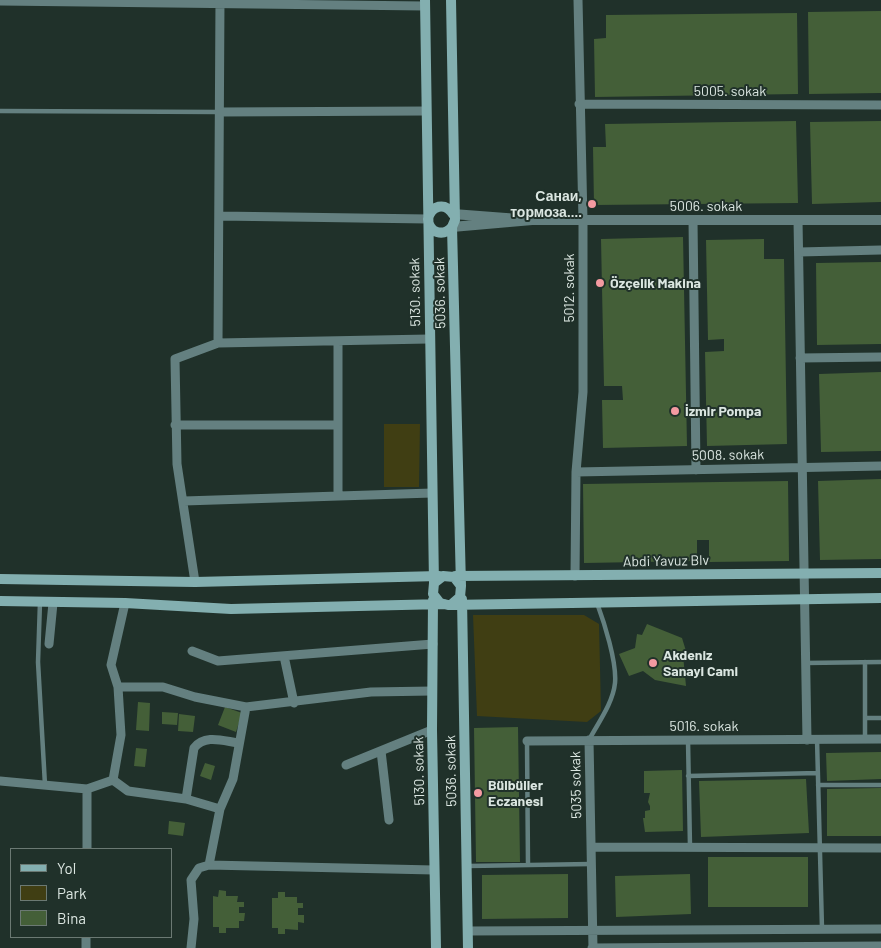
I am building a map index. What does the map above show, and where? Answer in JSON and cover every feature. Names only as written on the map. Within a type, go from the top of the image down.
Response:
[{"type":"main road","name":"5036. sokak","points":[[451,0],[453,214],[455,220],[452,227],[450,588],[466,866],[468,948]]},
{"type":"main road","name":"5130. sokak","points":[[425,3],[432,493],[450,588],[433,594],[432,730],[436,948]]},
{"type":"main road","points":[[452,227],[447,232],[437,233],[429,226],[428,219],[432,210],[438,206],[448,208],[453,214]]},
{"type":"main road","name":"Abdi Yavuz Blv","points":[[450,588],[575,576],[881,573]]},
{"type":"main road","points":[[0,579],[450,588],[596,601],[881,598]]},
{"type":"main road","points":[[433,594],[437,601],[450,588]]},
{"type":"main road","points":[[0,601],[125,603],[231,609],[433,605],[450,588]]},
{"type":"street","name":"5012. sokak","points":[[575,576],[576,472],[583,392],[583,220],[578,0]]},
{"type":"street","points":[[0,1],[425,3]]},
{"type":"street","points":[[218,344],[220,1]]},
{"type":"street","name":"5005. sokak","points":[[579,104],[881,105]]},
{"type":"street","points":[[219,112],[426,111]]},
{"type":"street","points":[[453,214],[532,220]]},
{"type":"street","points":[[219,216],[428,219]]},
{"type":"street","points":[[452,227],[532,220]]},
{"type":"street","name":"5006. sokak","points":[[532,220],[881,220]]},
{"type":"street","points":[[693,220],[696,470]]},
{"type":"street","points":[[798,220],[807,740]]},
{"type":"street","points":[[799,252],[881,250]]},
{"type":"street","points":[[195,582],[177,464],[175,359],[218,344],[429,339]]},
{"type":"street","points":[[338,342],[338,496]]},
{"type":"street","points":[[800,358],[881,356]]},
{"type":"street","points":[[175,425],[338,425]]},
{"type":"street","name":"5008. sokak","points":[[576,472],[881,466]]},
{"type":"street","points":[[184,501],[432,493]]},
{"type":"street","points":[[49,644],[53,602]]},
{"type":"street","points":[[113,780],[121,734],[118,687],[111,664],[125,603]]},
{"type":"street","points":[[192,652],[218,661],[382,646],[433,644]]},
{"type":"street","points":[[284,656],[294,703]]},
{"type":"street","points":[[118,687],[163,687],[195,697],[246,707],[294,703],[371,692],[432,691]]},
{"type":"street","points":[[209,865],[220,809],[233,780],[246,707]]},
{"type":"street","points":[[346,766],[432,730]]},
{"type":"street","points":[[186,799],[194,748],[199,741],[209,739],[239,743]]},
{"type":"street","name":"5016. sokak","points":[[527,741],[881,739]]},
{"type":"street","name":"5035 sokak","points":[[589,740],[592,948]]},
{"type":"street","points":[[381,751],[389,820]]},
{"type":"street","points":[[0,781],[87,789],[113,780]]},
{"type":"street","points":[[113,780],[128,791],[186,799],[220,809]]},
{"type":"street","points":[[87,789],[87,848]]},
{"type":"street","points":[[591,847],[881,848]]},
{"type":"street","points":[[191,948],[194,918],[191,880],[199,868],[209,865],[434,870]]},
{"type":"street","points":[[468,931],[881,929]]},
{"type":"street","points":[[592,948],[881,946]]},
{"type":"lane","points":[[0,111],[219,112]]},
{"type":"lane","name":"5035 sokak","points":[[589,740],[606,709],[615,683],[608,633],[596,601]]},
{"type":"lane","points":[[40,602],[38,662],[45,785]]},
{"type":"lane","points":[[865,662],[865,739]]},
{"type":"lane","points":[[805,663],[881,662]]},
{"type":"lane","points":[[865,718],[881,718]]},
{"type":"lane","points":[[688,740],[690,847]]},
{"type":"lane","points":[[817,740],[822,929]]},
{"type":"lane","points":[[527,741],[528,865]]},
{"type":"lane","points":[[688,776],[818,773]]},
{"type":"lane","points":[[818,785],[881,785]]},
{"type":"lane","points":[[466,866],[591,864]]},
{"type":"green space","points":[[384,424],[420,424],[419,487],[384,487]]},
{"type":"green space","points":[[473,615],[584,615],[599,624],[601,711],[587,722],[477,716]]},
{"type":"building","points":[[881,11],[881,93],[809,94],[808,12]]},
{"type":"building","points":[[797,13],[798,94],[595,97],[594,39],[606,38],[606,15]]},
{"type":"building","points":[[796,121],[798,203],[594,205],[593,147],[606,147],[605,124]]},
{"type":"building","points":[[881,121],[881,202],[812,204],[810,122]]},
{"type":"building","points":[[683,237],[687,446],[603,448],[602,400],[623,400],[622,386],[604,386],[601,239]]},
{"type":"building","points":[[764,239],[764,259],[784,259],[787,444],[707,446],[705,352],[724,351],[724,339],[708,340],[706,240]]},
{"type":"building","points":[[881,262],[881,344],[817,345],[816,263]]},
{"type":"building","points":[[881,372],[881,451],[821,452],[819,374]]},
{"type":"building","points":[[881,479],[881,559],[820,560],[818,481]]},
{"type":"building","points":[[788,481],[789,561],[709,562],[709,540],[697,540],[697,561],[584,563],[583,484]]},
{"type":"building","name":"Akdeniz Sanayi Cami","points":[[647,624],[682,638],[686,651],[683,655],[686,686],[655,680],[643,671],[629,676],[619,654],[635,648],[637,634],[642,635]]},
{"type":"building","points":[[138,702],[150,703],[149,731],[136,730]]},
{"type":"building","points":[[225,707],[242,713],[236,732],[218,725]]},
{"type":"building","points":[[162,712],[178,713],[177,725],[162,724]]},
{"type":"building","points":[[179,714],[195,716],[193,732],[178,731]]},
{"type":"building","points":[[518,727],[520,862],[476,862],[474,728]]},
{"type":"building","points":[[136,748],[147,749],[145,767],[134,766]]},
{"type":"building","points":[[881,752],[881,779],[827,781],[826,753]]},
{"type":"building","points":[[205,763],[215,766],[211,780],[200,776]]},
{"type":"building","points":[[682,770],[683,831],[645,832],[643,818],[645,818],[645,811],[650,810],[648,802],[650,793],[644,793],[644,771]]},
{"type":"building","points":[[806,779],[809,833],[701,837],[699,781]]},
{"type":"building","points":[[881,788],[881,836],[827,836],[827,789]]},
{"type":"building","points":[[169,821],[185,823],[183,836],[168,834]]},
{"type":"building","points":[[708,857],[808,857],[808,907],[708,907]]},
{"type":"building","points":[[568,874],[568,918],[482,919],[482,875]]},
{"type":"building","points":[[690,874],[691,914],[616,917],[615,876]]},
{"type":"building","points":[[219,890],[226,891],[226,896],[238,896],[237,902],[244,902],[244,907],[239,907],[239,913],[245,913],[244,921],[239,921],[239,928],[226,928],[226,933],[219,933],[219,927],[213,927],[213,896],[218,897]]},
{"type":"building","points":[[278,892],[285,892],[285,897],[297,897],[297,903],[303,903],[303,908],[298,908],[298,915],[304,915],[304,923],[298,922],[298,930],[285,929],[285,934],[278,934],[278,928],[272,928],[272,898],[278,898]]},
{"type":"place","name":"Санаи, тормоза....","points":[[592,204]]},
{"type":"place","name":"Özçelik Makina","points":[[600,283]]},
{"type":"place","name":"İzmir Pompa","points":[[675,411]]},
{"type":"place","name":"Akdeniz Sanayi Cami","points":[[653,663]]},
{"type":"place","name":"Bülbüller Eczanesi","points":[[478,793]]}]
